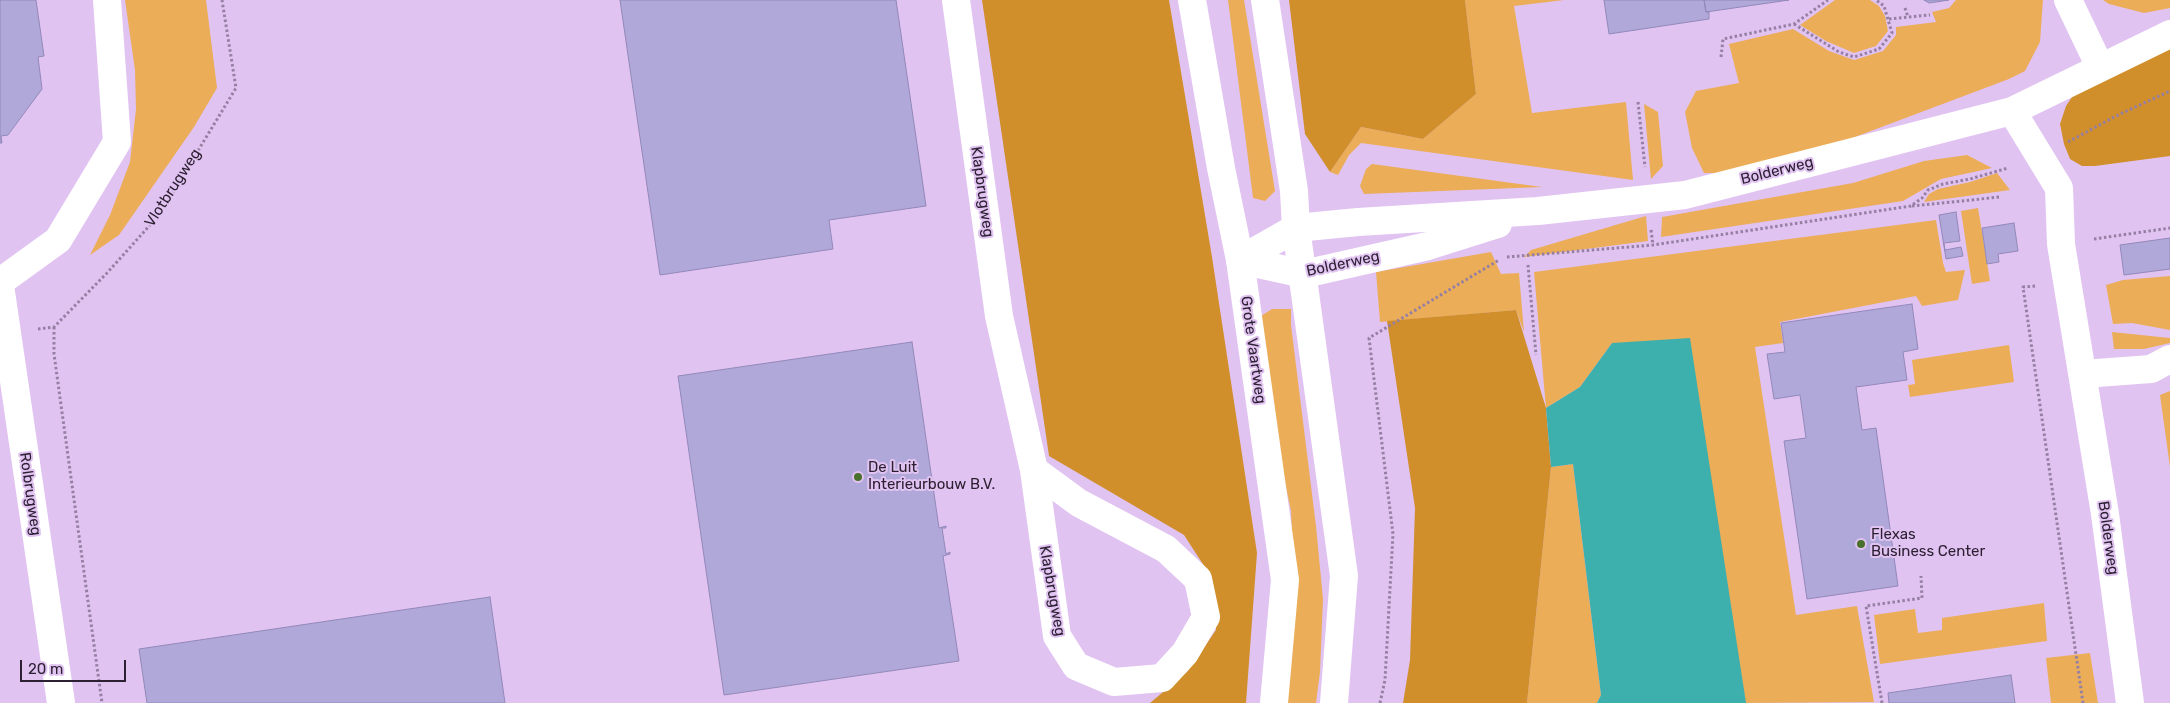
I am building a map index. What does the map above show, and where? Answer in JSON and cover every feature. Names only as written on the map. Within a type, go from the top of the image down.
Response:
[{"type":"street","points":[[0,284],[58,240],[117,142],[107,0]]},
{"type":"street","name":"Klapbrugweg","points":[[956,0],[999,316],[1034,470],[1057,636],[1076,666],[1114,682],[1162,678],[1185,653],[1206,617],[1198,579],[1166,549],[1080,503],[1034,470]]},
{"type":"street","name":"Grote Vaartweg","points":[[1192,0],[1221,168],[1240,260],[1285,580],[1274,703]]},
{"type":"street","points":[[1265,0],[1294,190],[1296,228],[1304,274],[1344,576],[1334,703]]},
{"type":"street","points":[[2068,0],[2100,67]]},
{"type":"street","name":"Bolderweg","points":[[1240,260],[1296,228],[1358,222],[1538,211],[1685,195],[2012,111],[2170,34]]},
{"type":"street","name":"Bolderweg","points":[[2012,111],[2059,188],[2060,244],[2083,374],[2130,703]]},
{"type":"street","name":"Bolderweg","points":[[1240,260],[1304,274],[1428,246],[1538,211]]},
{"type":"street","name":"Rolbrugweg","points":[[0,284],[61,703]]},
{"type":"street","points":[[2083,374],[2151,369],[2170,359]]},
{"type":"path","name":"Vlotbrugweg","points":[[54,327],[107,274],[159,215],[236,88],[222,0]]},
{"type":"path","points":[[1721,57],[1723,39],[1794,24],[1828,0]]},
{"type":"path","points":[[1794,24],[1839,52],[1854,57],[1879,49],[1892,33],[1884,6],[1876,0]]},
{"type":"path","points":[[1905,8],[1908,17]]},
{"type":"path","points":[[1889,19],[1930,15]]},
{"type":"path","points":[[1911,206],[1922,198],[1928,190],[1943,184],[1970,179],[2040,158],[2116,116],[2170,91]]},
{"type":"path","points":[[1380,703],[1385,680],[1393,534],[1369,338],[1485,267],[1506,257],[1653,245],[1911,206],[2000,197]]},
{"type":"path","points":[[2060,244],[2170,228]]},
{"type":"path","points":[[1528,265],[1536,355]]},
{"type":"path","points":[[2067,281],[2023,287],[2083,703]]},
{"type":"path","points":[[7,331],[54,327],[54,354],[102,703]]},
{"type":"path","points":[[1882,703],[1866,606],[1922,598],[1921,576]]},
{"type":"shaded area","points":[[125,0],[206,0],[217,88],[194,127],[119,235],[90,255],[110,215],[130,162],[136,109],[135,70]]},
{"type":"shaded area","points":[[982,0],[1169,0],[1212,257],[1257,553],[1246,703],[1150,703],[1187,672],[1216,630],[1208,572],[1184,535],[1049,456]]},
{"type":"shaded area","points":[[1228,0],[1244,0],[1275,191],[1265,201],[1253,198]]},
{"type":"shaded area","points":[[1289,0],[1465,0],[1476,94],[1423,139],[1361,127],[1330,172],[1305,134]]},
{"type":"shaded area","points":[[1465,0],[1564,0],[1514,6],[1532,113],[1626,102],[1633,180],[1361,143],[1349,155],[1338,175],[1330,172],[1361,127],[1423,139],[1476,94]]},
{"type":"shaded area","points":[[1835,0],[1870,0],[1879,6],[1885,16],[1888,31],[1876,46],[1854,53],[1826,41],[1800,25]]},
{"type":"shaded area","points":[[1956,0],[2043,0],[2040,42],[2025,71],[2009,79],[1847,140],[1721,173],[1704,173],[1692,148],[1685,112],[1696,91],[1739,83],[1729,44],[1793,29],[1829,51],[1854,60],[1883,51],[1896,35],[1896,27],[1936,22],[1932,12],[1949,8]]},
{"type":"shaded area","points":[[2103,0],[2170,0],[2170,8],[2144,13],[2109,4]]},
{"type":"shaded area","points":[[2170,45],[2170,156],[2095,166],[2082,166],[2070,159],[2064,144],[2060,124],[2066,106],[2078,88]]},
{"type":"shaded area","points":[[1644,104],[1658,112],[1663,166],[1651,179]]},
{"type":"shaded area","points":[[1967,155],[1992,168],[1941,179],[1903,201],[1661,237],[1662,217],[1853,183],[1924,161]]},
{"type":"shaded area","points":[[1372,164],[1542,187],[1364,194],[1360,186],[1366,169]]},
{"type":"shaded area","points":[[1997,173],[2010,190],[1924,202],[1929,194],[1938,189],[1970,182]]},
{"type":"shaded area","points":[[1978,208],[1990,281],[1972,284],[1961,211]]},
{"type":"shaded area","points":[[1646,216],[1648,241],[1524,257],[1531,250]]},
{"type":"shaded area","points":[[1936,220],[1946,272],[1965,270],[1958,300],[1922,306],[1916,296],[1780,322],[1783,343],[1755,347],[1796,615],[1857,606],[1874,702],[1745,703],[1612,343],[1580,387],[1546,408],[1534,272]]},
{"type":"shaded area","points":[[1491,252],[1501,274],[1519,273],[1524,332],[1516,310],[1380,322],[1376,272]]},
{"type":"shaded area","points":[[2170,276],[2170,330],[2132,323],[2113,324],[2106,285],[2123,280]]},
{"type":"shaded area","points":[[1272,309],[1291,309],[1291,325],[1316,526],[1323,599],[1320,672],[1316,703],[1286,703],[1293,557],[1291,511],[1277,444],[1261,316]]},
{"type":"shaded area","points":[[1516,310],[1546,408],[1551,467],[1527,703],[1403,703],[1410,660],[1415,508],[1387,321]]},
{"type":"shaded area","points":[[2112,332],[2170,338],[2170,343],[2144,349],[2114,349]]},
{"type":"shaded area","points":[[1690,338],[1746,703],[1597,703],[1601,695],[1573,464],[1551,467],[1546,408],[1580,387],[1612,343]]},
{"type":"shaded area","points":[[2009,345],[2014,382],[1910,397],[1908,385],[1915,384],[1912,360]]},
{"type":"shaded area","points":[[2170,391],[2170,467],[2160,395]]},
{"type":"shaded area","points":[[1573,464],[1601,695],[1597,703],[1527,703],[1551,467]]},
{"type":"shaded area","points":[[2044,603],[2047,641],[1880,664],[1874,615],[1915,609],[1918,633],[1942,630],[1942,618]]},
{"type":"shaded area","points":[[2090,653],[2098,703],[2051,703],[2046,658]]},
{"type":"building","points":[[0,0],[36,0],[44,56],[38,57],[42,89],[8,135],[1,136],[2,143],[0,143]]},
{"type":"building","points":[[620,0],[896,0],[926,206],[829,220],[833,249],[660,275]]},
{"type":"building","points":[[1604,0],[1704,0],[1706,12],[1709,12],[1709,19],[1609,34]]},
{"type":"building","points":[[1704,0],[1789,0],[1706,12]]},
{"type":"building","points":[[1924,0],[1949,0],[1929,3]]},
{"type":"building","points":[[1956,212],[1960,241],[1944,243],[1945,250],[1961,247],[1963,256],[1946,259],[1939,215]]},
{"type":"building","points":[[2014,223],[2018,251],[1998,254],[1999,262],[1987,264],[1982,228]]},
{"type":"building","points":[[2170,238],[2170,269],[2124,275],[2120,245]]},
{"type":"building","points":[[1912,304],[1918,349],[1903,352],[1907,380],[1856,387],[1862,430],[1876,428],[1898,586],[1807,599],[1784,441],[1806,438],[1800,395],[1774,399],[1767,354],[1785,352],[1781,323]]},
{"type":"building","points":[[912,342],[939,528],[946,526],[946,528],[942,528],[946,554],[950,552],[950,554],[943,556],[959,661],[724,695],[678,376]]},
{"type":"building","points":[[490,597],[505,703],[147,703],[139,649]]},
{"type":"building","points":[[2011,675],[2015,703],[1889,703],[1888,693]]},
{"type":"place","name":"De Luit Interieurbouw B.V.","points":[[858,477]]},
{"type":"place","name":"Flexas Business Center","points":[[1861,544]]}]
